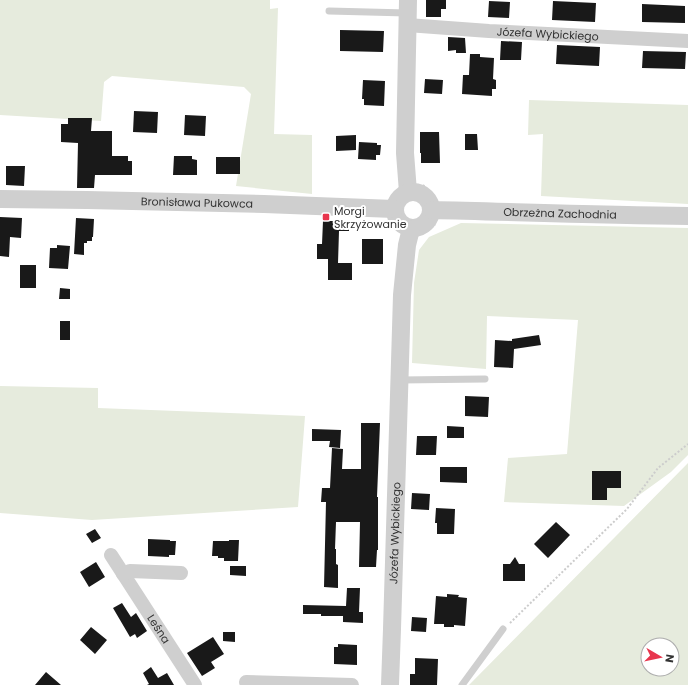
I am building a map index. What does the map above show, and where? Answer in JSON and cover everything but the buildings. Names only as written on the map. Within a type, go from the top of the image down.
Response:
[{"type":"street","name":"Józefa Wybickiego","points":[[407,13],[489,31],[688,41]]},
{"type":"street","points":[[407,13],[405,153],[408,192]]},
{"type":"street","points":[[408,192],[417,192],[425,195],[430,202],[432,210],[430,218],[425,224],[418,228],[410,229],[404,226],[395,216],[394,209],[396,202],[401,196],[408,192]]},
{"type":"street","name":"Bronisława Pukowca","points":[[0,200],[172,202],[394,209]]},
{"type":"street","name":"Obrzeżna Zachodnia","points":[[432,210],[688,216]]},
{"type":"street","name":"Józefa Wybickiego","points":[[390,685],[402,295],[410,229]]},
{"type":"street","name":"Leśna","points":[[111,554],[195,685]]},
{"type":"street","points":[[123,574],[130,571],[181,573]]},
{"type":"street","points":[[246,682],[352,685]]},
{"type":"lane","name":"Józefa Wybickiego","points":[[329,11],[407,13]]},
{"type":"lane","points":[[399,380],[485,379]]},
{"type":"lane","points":[[462,685],[503,629]]},
{"type":"path","points":[[503,629],[627,509],[658,468],[688,444]]},
{"type":"shaded area","points":[[0,0],[270,0],[270,9],[278,8],[274,134],[312,135],[312,194],[236,186],[251,94],[244,87],[112,76],[104,82],[101,121],[0,115]]},
{"type":"shaded area","points":[[529,100],[688,105],[688,204],[541,196],[543,134],[528,135]]},
{"type":"shaded area","points":[[461,223],[688,228],[688,455],[671,472],[624,506],[504,502],[508,458],[567,454],[578,320],[487,316],[486,369],[412,363],[414,283],[419,250],[429,237]]},
{"type":"shaded area","points":[[0,386],[98,388],[98,408],[305,416],[298,507],[92,520],[0,513]]},
{"type":"shaded area","points":[[688,463],[688,685],[469,685]]},
{"type":"place","name":"Morgi Skrzyżowanie","points":[[326,217]]}]
